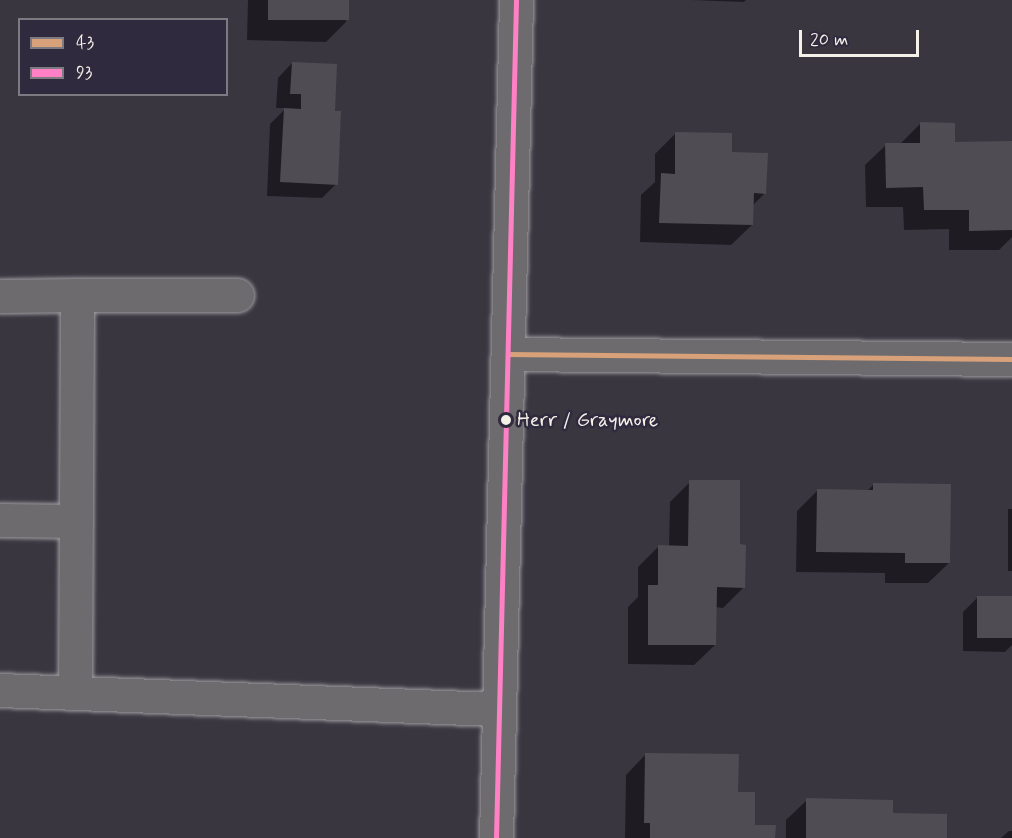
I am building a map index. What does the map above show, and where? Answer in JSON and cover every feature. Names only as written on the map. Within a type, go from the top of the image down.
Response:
[{"type":"main road","points":[[496,838],[516,0]]},
{"type":"main road","points":[[75,693],[77,295]]},
{"type":"main road","points":[[0,296],[237,295]]},
{"type":"main road","points":[[508,354],[1012,359]]},
{"type":"main road","points":[[0,520],[76,521]]},
{"type":"main road","points":[[0,690],[499,710]]},
{"type":"building","points":[[268,0],[349,0],[349,20],[268,20]]},
{"type":"building","points":[[292,62],[337,64],[335,111],[341,111],[338,185],[280,182],[284,108],[301,109],[301,94],[290,94]]},
{"type":"building","points":[[920,122],[955,123],[955,142],[1012,141],[1012,230],[969,231],[969,210],[924,210],[923,187],[886,188],[885,143],[920,143]]},
{"type":"building","points":[[675,132],[732,133],[732,152],[768,153],[766,194],[754,193],[753,225],[659,223],[661,173],[675,174]]},
{"type":"building","points":[[689,480],[740,480],[740,544],[746,545],[745,588],[717,587],[716,645],[648,645],[648,585],[658,585],[658,545],[688,546]]},
{"type":"building","points":[[873,483],[951,484],[950,563],[905,563],[905,553],[816,552],[817,489],[873,490]]},
{"type":"building","points":[[977,596],[1012,596],[1012,638],[977,638]]},
{"type":"building","points":[[645,753],[739,754],[738,792],[755,792],[755,825],[776,825],[775,838],[650,838],[650,823],[644,823]]},
{"type":"building","points":[[806,798],[893,800],[893,813],[947,814],[947,838],[806,838]]},
{"type":"transit line","name":"93","points":[[496,838],[516,0]]},
{"type":"transit line","name":"43","points":[[508,354],[1012,359]]},
{"type":"place","name":"Herr / Graymore","points":[[506,420]]}]
